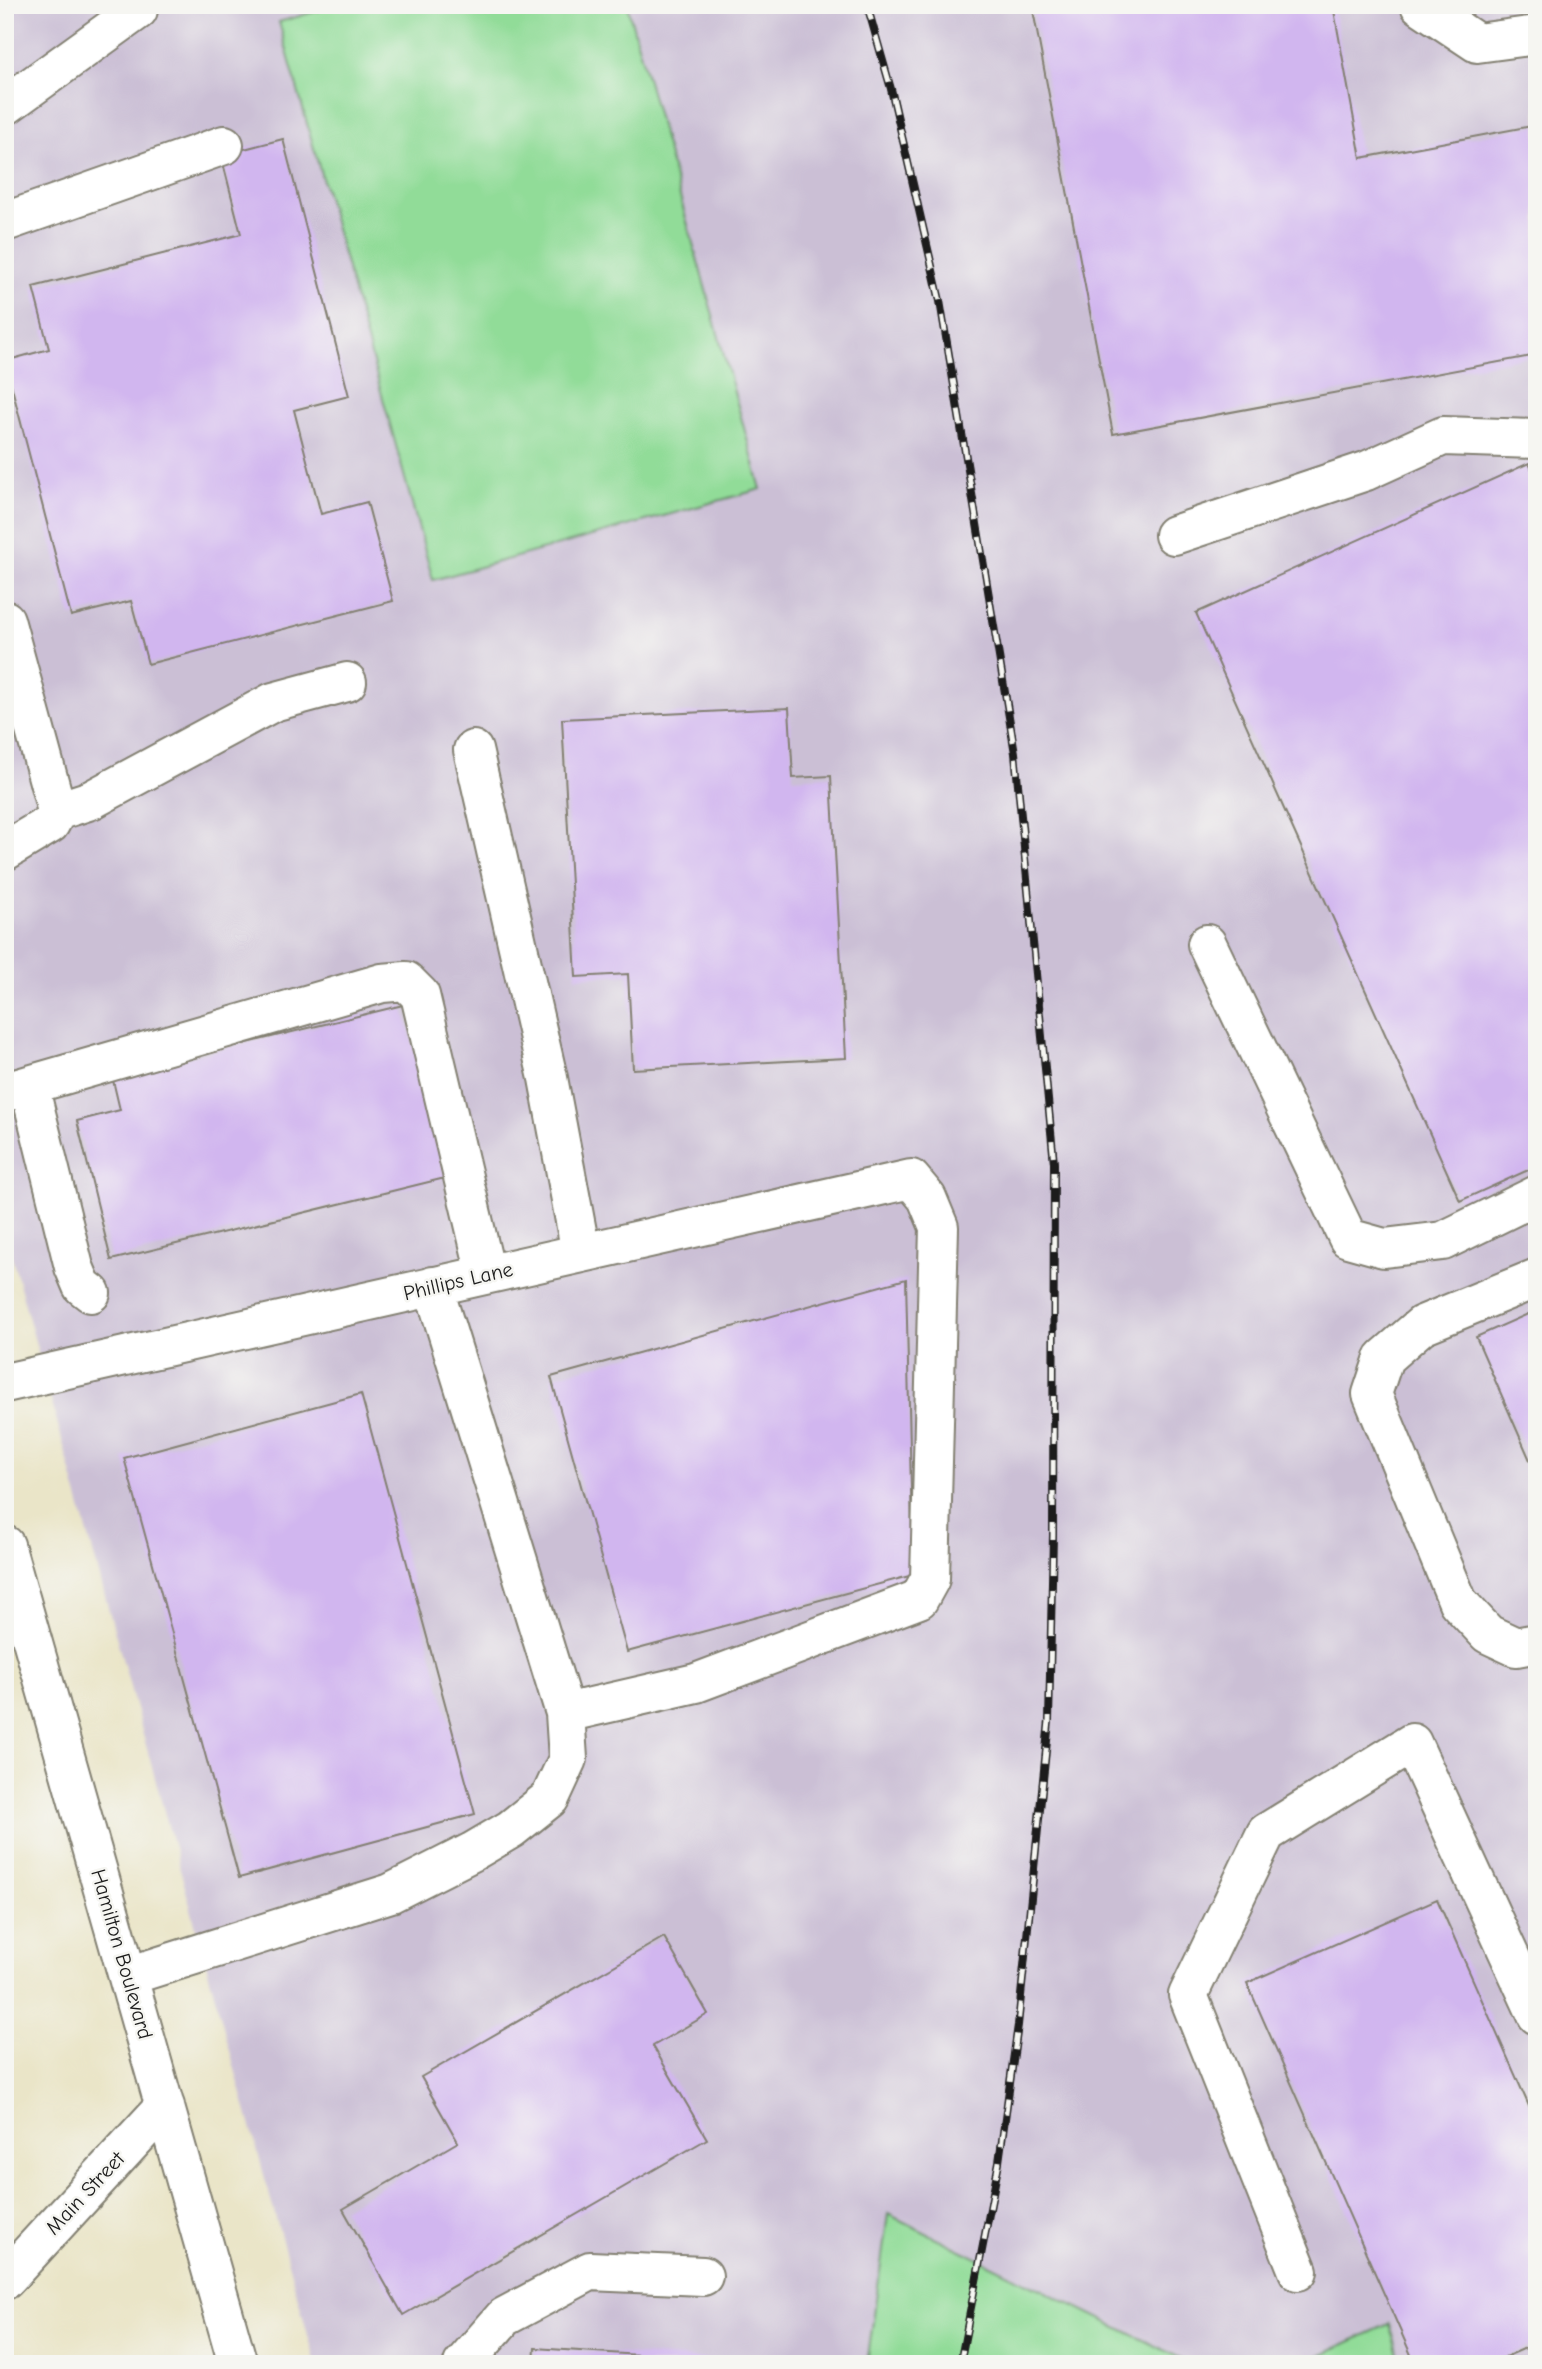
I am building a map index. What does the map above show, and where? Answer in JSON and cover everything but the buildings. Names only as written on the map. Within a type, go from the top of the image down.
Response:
[{"type":"street","points":[[1420,5],[1477,43],[1537,35]]},
{"type":"street","points":[[5,106],[138,10]]},
{"type":"street","points":[[5,222],[223,145]]},
{"type":"street","points":[[1174,535],[1366,471],[1443,436],[1537,439]]},
{"type":"street","points":[[5,620],[53,818]]},
{"type":"street","points":[[5,851],[53,818],[273,702],[347,682]]},
{"type":"street","points":[[473,750],[548,1079],[581,1253]]},
{"type":"street","points":[[1207,944],[1348,1238],[1384,1248],[1443,1241],[1537,1195]]},
{"type":"street","points":[[91,1293],[82,1286],[75,1267],[17,1088],[382,983],[406,981],[420,995],[486,1275]]},
{"type":"street","name":"Phillips Lane","points":[[5,1383],[911,1179],[928,1198],[939,1227],[930,1579],[919,1599],[696,1683],[565,1713]]},
{"type":"street","points":[[1537,1278],[1422,1325],[1384,1358],[1372,1394],[1458,1602],[1488,1634],[1516,1647],[1537,1643]]},
{"type":"street","points":[[128,1976],[391,1893],[511,1829],[550,1798],[568,1759],[565,1713],[433,1286]]},
{"type":"street","name":"Hamilton Boulevard","points":[[5,1545],[238,2364]]},
{"type":"street","points":[[1298,2272],[1188,1995],[1266,1833],[1412,1743],[1537,2015]]},
{"type":"street","name":"Main Street","points":[[5,2280],[164,2106]]},
{"type":"street","points":[[463,2364],[504,2317],[590,2272],[703,2276]]},
{"type":"shaded area","points":[[5,5],[1537,5],[1537,2364],[1401,2364],[1388,2324],[1300,2364],[1192,2364],[889,2215],[867,2364],[316,2364],[5,1232]]},
{"type":"green space","points":[[338,5],[627,5],[761,489],[433,580],[279,22]]},
{"type":"green space","points":[[888,2214],[1192,2364],[867,2364]]},
{"type":"green space","points":[[1389,2324],[1401,2364],[1300,2364]]},
{"type":"railway","points":[[867,5],[891,89],[940,301],[1015,753],[1054,1163],[1053,1535],[1049,1721],[1018,2025],[999,2162],[960,2364]]}]
